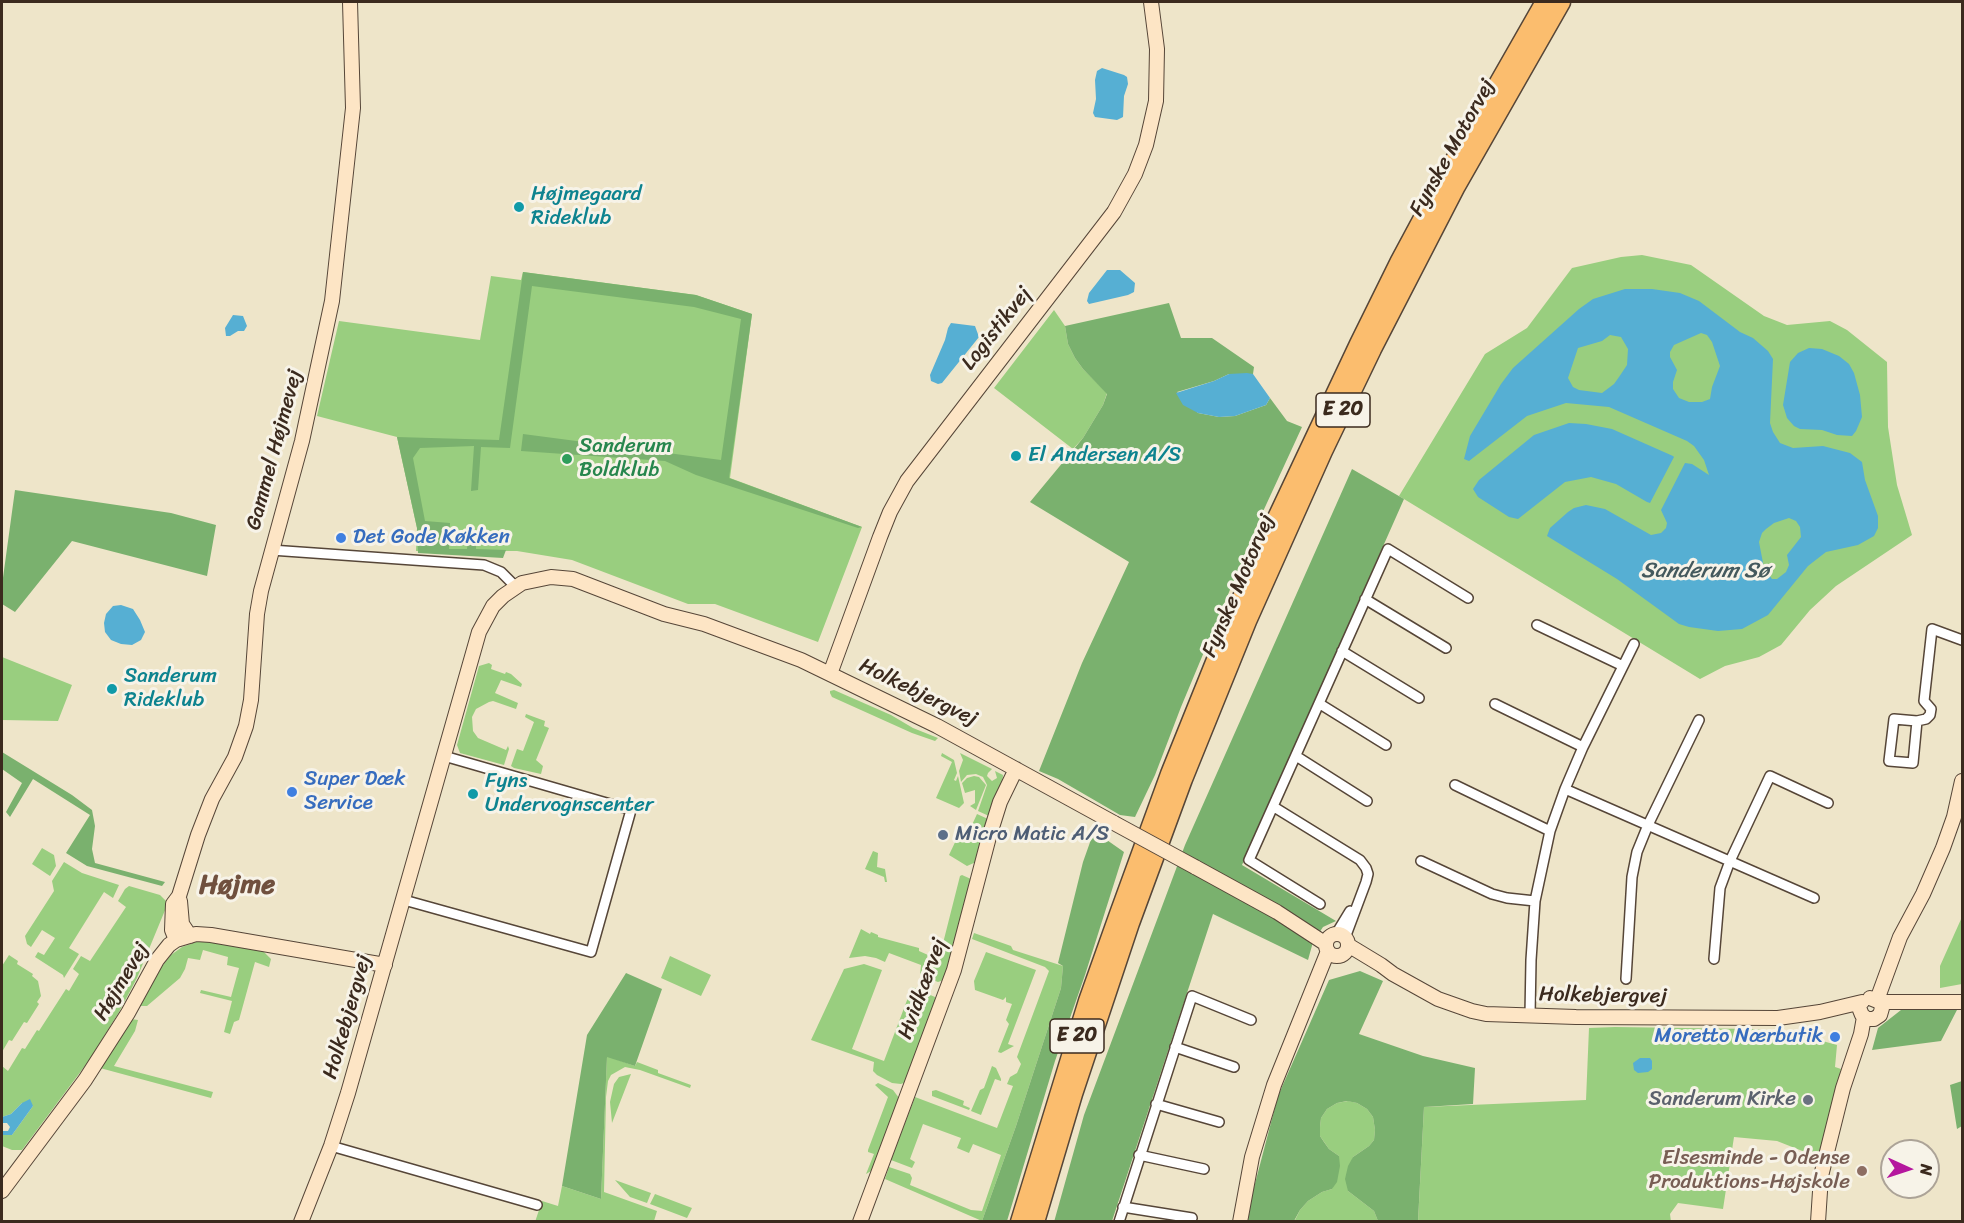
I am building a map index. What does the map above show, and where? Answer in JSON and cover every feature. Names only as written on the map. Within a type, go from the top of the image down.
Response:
[{"type":"highway","name":"Fynske Motorvej","points":[[1020,1221],[1085,1012],[1119,914],[1170,774],[1262,550],[1359,344],[1401,261],[1444,179],[1545,2]]},
{"type":"highway","name":"Fynske Motorvej","points":[[1035,1221],[1073,1094],[1130,923],[1183,779],[1261,588],[1323,451],[1408,278],[1456,186],[1561,2]]},
{"type":"street","name":"Gammel Højmevej","points":[[176,940],[172,930],[173,904],[179,896],[212,799],[235,757],[246,726],[252,700],[257,614],[271,550],[302,441],[332,302],[353,108],[350,2]]},
{"type":"street","name":"Logistikvej","points":[[830,674],[879,537],[908,481],[1114,212],[1135,174],[1146,145],[1156,101],[1157,49],[1151,2]]},
{"type":"street","points":[[1320,904],[1249,860],[1388,549],[1468,598]]},
{"type":"street","points":[[271,550],[484,565],[501,572],[516,587]]},
{"type":"street","name":"Holkebjergvej","points":[[301,1221],[331,1146],[386,965],[483,622],[498,601],[516,587],[530,580],[545,577],[573,579],[664,614],[713,628],[801,660],[926,720],[1438,999],[1472,1011],[1530,1016],[1744,1019],[1786,1018],[1820,1012],[1871,1008],[1894,1010],[1962,1002]]},
{"type":"street","points":[[1365,599],[1446,648]]},
{"type":"street","points":[[1538,626],[1623,666]]},
{"type":"street","points":[[1917,721],[1913,763],[1890,761],[1894,719],[1917,721],[1926,719],[1930,715],[1931,709],[1924,701],[1932,629],[1962,640]]},
{"type":"street","points":[[1530,1016],[1535,901],[1550,831],[1583,747],[1634,644]]},
{"type":"street","points":[[1342,651],[1419,698]]},
{"type":"street","points":[[1320,704],[1386,745]]},
{"type":"street","points":[[1495,704],[1583,747]]},
{"type":"street","points":[[1626,979],[1632,877],[1637,852],[1699,720]]},
{"type":"street","points":[[404,900],[591,951],[631,810],[444,756]]},
{"type":"street","points":[[1296,756],[1368,801]]},
{"type":"street","name":"Hvidkærvej","points":[[860,1221],[954,970],[989,837],[1000,802],[1017,769]]},
{"type":"street","points":[[1714,959],[1720,888],[1730,861],[1770,776],[1828,803]]},
{"type":"street","points":[[1818,1221],[1821,1176],[1850,1064],[1889,952],[1900,937],[1923,894],[1943,848],[1954,817],[1962,781]]},
{"type":"street","points":[[1455,785],[1550,831]]},
{"type":"street","points":[[1565,789],[1814,898]]},
{"type":"street","points":[[1240,1221],[1252,1157],[1285,1055],[1368,874],[1360,860],[1274,807]]},
{"type":"street","points":[[1421,861],[1492,894],[1535,901]]},
{"type":"street","name":"Gammel Højmevej","points":[[179,896],[182,924],[190,936]]},
{"type":"street","name":"Højmevej","points":[[2,1191],[85,1080],[128,1013],[157,960],[176,940],[196,934],[211,935],[386,965]]},
{"type":"street","points":[[1119,1221],[1192,996],[1251,1020]]},
{"type":"street","points":[[1175,1047],[1234,1067]]},
{"type":"street","points":[[1156,1104],[1219,1122]]},
{"type":"street","points":[[331,1146],[537,1205]]},
{"type":"street","points":[[1139,1155],[1204,1169]]},
{"type":"street","points":[[1123,1207],[1192,1218]]},
{"type":"green space","points":[[1642,255],[1691,265],[1764,316],[1787,325],[1830,321],[1847,330],[1887,362],[1888,427],[1897,485],[1912,535],[1836,586],[1810,610],[1781,645],[1759,657],[1725,666],[1700,679],[1399,496],[1485,354],[1527,328],[1572,268],[1621,257]]},
{"type":"green space","name":"Sanderum Boldklub","points":[[523,272],[696,295],[752,314],[730,478],[862,527],[818,642],[715,604],[688,604],[572,560],[517,551],[416,551],[417,528],[397,437],[317,416],[339,321],[480,340],[491,276],[521,280]]},
{"type":"green space","points":[[523,272],[696,295],[752,314],[729,478],[862,527],[858,528],[696,475],[665,461],[521,451],[523,434],[721,460],[741,319],[694,307],[532,286],[510,448],[481,447],[478,490],[471,491],[474,446],[420,448],[413,458],[425,521],[450,523],[449,549],[467,549],[468,540],[476,540],[476,549],[506,550],[503,558],[418,553],[417,528],[397,437],[499,440]]},
{"type":"green space","points":[[1169,303],[1181,338],[1212,338],[1254,367],[1253,374],[1229,374],[1177,392],[1198,413],[1219,417],[1235,416],[1266,405],[1270,398],[1287,421],[1302,427],[1260,518],[1155,775],[1135,817],[1120,815],[1058,779],[1039,771],[1082,663],[1129,562],[1030,502],[1083,438],[1107,394],[1075,358],[1068,344],[1065,326]]},
{"type":"green space","points":[[1054,310],[1065,326],[1068,344],[1075,358],[1107,393],[1103,405],[1083,438],[1073,449],[994,388]]},
{"type":"green space","points":[[1352,469],[1404,499],[1242,865],[1336,921],[1323,927],[1313,942],[1308,960],[1213,914],[1112,1221],[1054,1222],[1084,1115],[1185,845]]},
{"type":"green space","points":[[15,490],[171,513],[216,525],[207,576],[72,541],[15,612],[2,604],[2,585]]},
{"type":"green space","points":[[2,657],[72,685],[58,721],[2,720]]},
{"type":"green space","points":[[489,663],[492,665],[491,669],[511,674],[522,684],[521,687],[501,680],[495,693],[518,703],[516,709],[493,701],[476,709],[472,717],[473,731],[478,738],[506,750],[508,746],[504,765],[460,753],[457,745],[479,666]]},
{"type":"green space","points":[[834,690],[938,738],[935,741],[912,733],[832,697],[830,691]]},
{"type":"green space","points":[[526,714],[545,721],[544,726],[549,728],[536,760],[543,766],[541,774],[511,766],[517,749],[523,751],[534,722],[525,717]]},
{"type":"green space","points":[[2,752],[92,810],[95,826],[92,849],[95,863],[165,882],[162,886],[87,866],[66,853],[90,815],[33,779],[10,817],[6,812],[22,783],[2,769]]},
{"type":"green space","points":[[942,753],[954,760],[957,773],[954,780],[956,781],[958,776],[964,803],[959,808],[936,798],[952,762],[941,756]]},
{"type":"green space","points":[[960,753],[992,769],[987,776],[992,781],[997,778],[995,771],[1003,775],[1002,784],[989,816],[978,811],[987,785],[983,777],[976,774],[967,775],[961,782],[959,771],[963,760]]},
{"type":"green space","points":[[974,776],[979,777],[986,785],[976,810],[970,806],[975,803],[975,790],[965,793],[962,783]]},
{"type":"green space","points":[[977,814],[988,819],[976,862],[967,866],[949,855],[958,836],[966,838]]},
{"type":"green space","points":[[1094,831],[1124,852],[1055,1061],[1007,1221],[982,1221],[1061,988],[1063,966],[1058,963],[1083,862]]},
{"type":"green space","points":[[42,848],[54,855],[56,866],[50,876],[32,864]]},
{"type":"green space","points":[[873,851],[878,853],[877,867],[885,869],[887,882],[884,877],[865,869]]},
{"type":"green space","points":[[64,862],[82,873],[119,885],[113,898],[104,892],[69,948],[79,954],[64,978],[63,975],[35,957],[38,952],[44,955],[55,938],[42,930],[31,947],[27,944],[25,936],[54,891],[52,881]]},
{"type":"green space","points":[[962,875],[971,879],[951,962],[944,980],[938,982],[922,976],[929,956],[939,959]]},
{"type":"green space","points":[[129,886],[160,895],[168,903],[137,978],[90,1059],[22,1150],[12,1150],[2,1146],[2,1135],[12,1135],[33,1106],[22,1103],[11,1114],[2,1117],[2,1066],[8,1071],[22,1048],[25,1049],[37,1030],[39,1031],[66,989],[69,991],[79,974],[73,969],[81,956],[90,961],[126,907],[118,901]]},
{"type":"green space","points":[[1962,917],[1962,984],[1940,988],[1940,966]]},
{"type":"green space","points":[[861,929],[878,935],[878,937],[919,948],[919,951],[928,955],[920,975],[921,965],[889,953],[885,962],[865,956],[849,958]]},
{"type":"green space","points":[[974,933],[1011,946],[1013,950],[1063,966],[1061,988],[982,1221],[885,1179],[889,1167],[910,1174],[912,1178],[910,1185],[971,1210],[982,1211],[1001,1155],[973,1144],[969,1153],[957,1148],[961,1138],[923,1124],[910,1159],[915,1162],[912,1168],[891,1160],[915,1097],[997,1128],[1013,1086],[1007,1084],[1010,1077],[1017,1073],[1021,1064],[1017,1057],[1049,971],[1045,967],[972,939]]},
{"type":"green space","points":[[199,941],[217,941],[261,949],[271,959],[269,967],[255,962],[239,1020],[234,1022],[230,1034],[224,1032],[232,1001],[200,993],[201,990],[231,997],[239,968],[227,965],[228,957],[203,950],[200,960],[188,958],[180,978],[147,1006],[139,1006],[156,974],[171,955],[182,947]]},
{"type":"green space","points":[[986,952],[1036,970],[1008,1044],[1014,1046],[1001,1053],[998,1052],[1009,1024],[1006,1020],[1012,1004],[1006,1002],[1006,997],[1003,1000],[975,990],[974,981]]},
{"type":"green space","points":[[9,955],[18,961],[17,964],[33,974],[32,976],[38,981],[41,996],[37,1002],[39,1004],[27,1023],[24,1022],[2,1052],[2,966]]},
{"type":"green space","points":[[670,956],[711,975],[701,996],[661,978]]},
{"type":"green space","points":[[864,964],[882,970],[852,1049],[884,1061],[912,987],[935,997],[937,1001],[906,1082],[901,1084],[892,1083],[877,1075],[873,1071],[874,1062],[811,1040],[844,969]]},
{"type":"green space","points":[[1360,971],[1383,981],[1359,1034],[1423,1056],[1475,1068],[1473,1104],[1424,1107],[1418,1221],[1378,1221],[1374,1211],[1348,1191],[1345,1179],[1348,1166],[1353,1157],[1374,1140],[1375,1130],[1373,1117],[1367,1109],[1357,1103],[1347,1101],[1337,1103],[1327,1109],[1321,1118],[1320,1136],[1329,1149],[1339,1156],[1337,1182],[1332,1189],[1308,1201],[1294,1221],[1248,1221],[1252,1195],[1278,1096],[1329,980]]},
{"type":"green space","points":[[626,973],[662,989],[635,1066],[607,1057],[601,1199],[562,1186],[587,1035]]},
{"type":"green space","points":[[1958,1008],[1941,1041],[1872,1050],[1878,1028],[1901,1010]]},
{"type":"green space","points":[[131,1019],[138,1020],[135,1031],[114,1066],[213,1092],[211,1098],[100,1068]]},
{"type":"green space","points":[[1589,1028],[1754,1029],[1797,1034],[1837,1045],[1835,1067],[1841,1069],[1826,1139],[1819,1151],[1810,1154],[1777,1141],[1734,1137],[1723,1209],[1678,1203],[1670,1214],[1671,1222],[1418,1222],[1424,1107],[1586,1100]]},
{"type":"green space","points":[[607,1056],[635,1066],[637,1062],[658,1070],[658,1073],[691,1085],[690,1088],[625,1067],[611,1075],[608,1081],[604,1192],[657,1211],[654,1221],[535,1222],[542,1201],[558,1206],[562,1186],[601,1199]]},
{"type":"green space","points":[[992,1066],[996,1068],[1001,1081],[995,1079],[981,1115],[971,1111],[980,1090],[984,1088]]},
{"type":"green space","points":[[631,1074],[612,1123],[610,1102],[614,1084],[619,1077]]},
{"type":"green space","points":[[1962,1081],[1962,1126],[1957,1129],[1950,1085]]},
{"type":"green space","points":[[878,1083],[893,1090],[899,1098],[873,1170],[866,1174],[874,1154],[868,1150],[888,1097],[875,1085]]},
{"type":"green space","points":[[936,1090],[964,1101],[963,1105],[970,1108],[969,1110],[932,1096],[932,1091]]},
{"type":"green space","points":[[1348,1101],[1367,1109],[1373,1117],[1375,1130],[1374,1140],[1353,1157],[1348,1191],[1374,1211],[1378,1221],[1294,1222],[1308,1201],[1332,1189],[1339,1156],[1329,1149],[1320,1136],[1321,1118],[1327,1109],[1337,1103]]},
{"type":"green space","points":[[615,1180],[651,1193],[647,1203],[630,1197]]},
{"type":"green space","points":[[655,1194],[692,1208],[687,1218],[650,1204]]},
{"type":"water","points":[[1102,68],[1127,77],[1123,117],[1117,120],[1095,117],[1093,113],[1096,99],[1095,80],[1097,71]]},
{"type":"water","points":[[1107,270],[1120,270],[1135,283],[1134,292],[1089,304],[1087,301],[1089,293]]},
{"type":"water","name":"Sanderum Sø","points":[[1625,289],[1652,289],[1680,293],[1699,301],[1740,332],[1753,338],[1768,351],[1773,359],[1770,423],[1773,432],[1780,443],[1793,448],[1823,446],[1850,453],[1862,462],[1865,480],[1878,516],[1878,528],[1874,536],[1858,545],[1826,552],[1808,566],[1768,615],[1742,629],[1718,631],[1679,624],[1617,579],[1547,536],[1550,528],[1568,512],[1586,505],[1605,509],[1651,535],[1661,533],[1667,523],[1661,510],[1685,463],[1692,464],[1709,475],[1704,460],[1694,446],[1687,441],[1609,407],[1566,403],[1527,416],[1469,461],[1464,459],[1470,436],[1513,368],[1593,299]],"holes":[[[1701,333],[1707,335],[1712,342],[1720,366],[1710,399],[1702,402],[1689,402],[1679,398],[1673,389],[1677,370],[1670,357],[1670,352],[1674,345]],[[1610,335],[1621,337],[1628,349],[1627,365],[1619,377],[1602,393],[1573,387],[1568,378],[1578,348],[1602,341]],[[1789,518],[1796,521],[1800,527],[1801,537],[1787,555],[1789,565],[1786,572],[1777,579],[1772,579],[1764,568],[1759,542],[1762,533],[1774,523]]]},
{"type":"water","points":[[233,315],[243,316],[247,326],[244,331],[226,336],[225,328]]},
{"type":"water","points":[[951,323],[975,326],[979,337],[942,383],[938,384],[931,381],[930,375]]},
{"type":"water","points":[[1809,348],[1822,349],[1839,356],[1849,364],[1854,373],[1860,395],[1862,417],[1852,436],[1837,435],[1822,430],[1800,429],[1787,418],[1783,405],[1790,362],[1798,353]]},
{"type":"water","points":[[1229,374],[1253,374],[1270,398],[1266,405],[1235,416],[1219,417],[1198,413],[1183,405],[1176,393]]},
{"type":"water","name":"Sanderum Sø","points":[[1569,423],[1612,429],[1673,456],[1650,503],[1616,484],[1591,477],[1565,482],[1518,519],[1509,517],[1478,497],[1473,489],[1479,480],[1534,435]]},
{"type":"water","points":[[121,605],[133,609],[145,632],[141,640],[132,645],[111,640],[105,632],[106,614],[113,606]]},
{"type":"water","points":[[1640,1058],[1650,1058],[1652,1069],[1638,1073],[1634,1070],[1633,1063]]},
{"type":"water","points":[[30,1099],[33,1106],[12,1135],[2,1135],[2,1131],[8,1131],[10,1127],[7,1123],[2,1123],[2,1117],[11,1114],[22,1103]]},
{"type":"place","name":"Højmegaard Rideklub","points":[[519,207]]},
{"type":"place","name":"El Andersen A/S","points":[[1016,456]]},
{"type":"place","name":"Sanderum Boldklub","points":[[567,459]]},
{"type":"place","name":"Det Gode Køkken","points":[[341,538]]},
{"type":"place","name":"Sanderum Rideklub","points":[[112,689]]},
{"type":"place","name":"Super Dæk Service","points":[[292,792]]},
{"type":"place","name":"Fyns Undervognscenter","points":[[473,794]]},
{"type":"place","name":"Micro Matic A/S","points":[[943,835]]},
{"type":"place","name":"Moretto Nærbutik","points":[[1835,1037]]},
{"type":"place","name":"Sanderum Kirke","points":[[1808,1100]]},
{"type":"place","name":"Elsesminde - Odense Produktions-Højskole","points":[[1862,1171]]},
{"type":"district","name":"Højme","points":[[237,886]]}]
